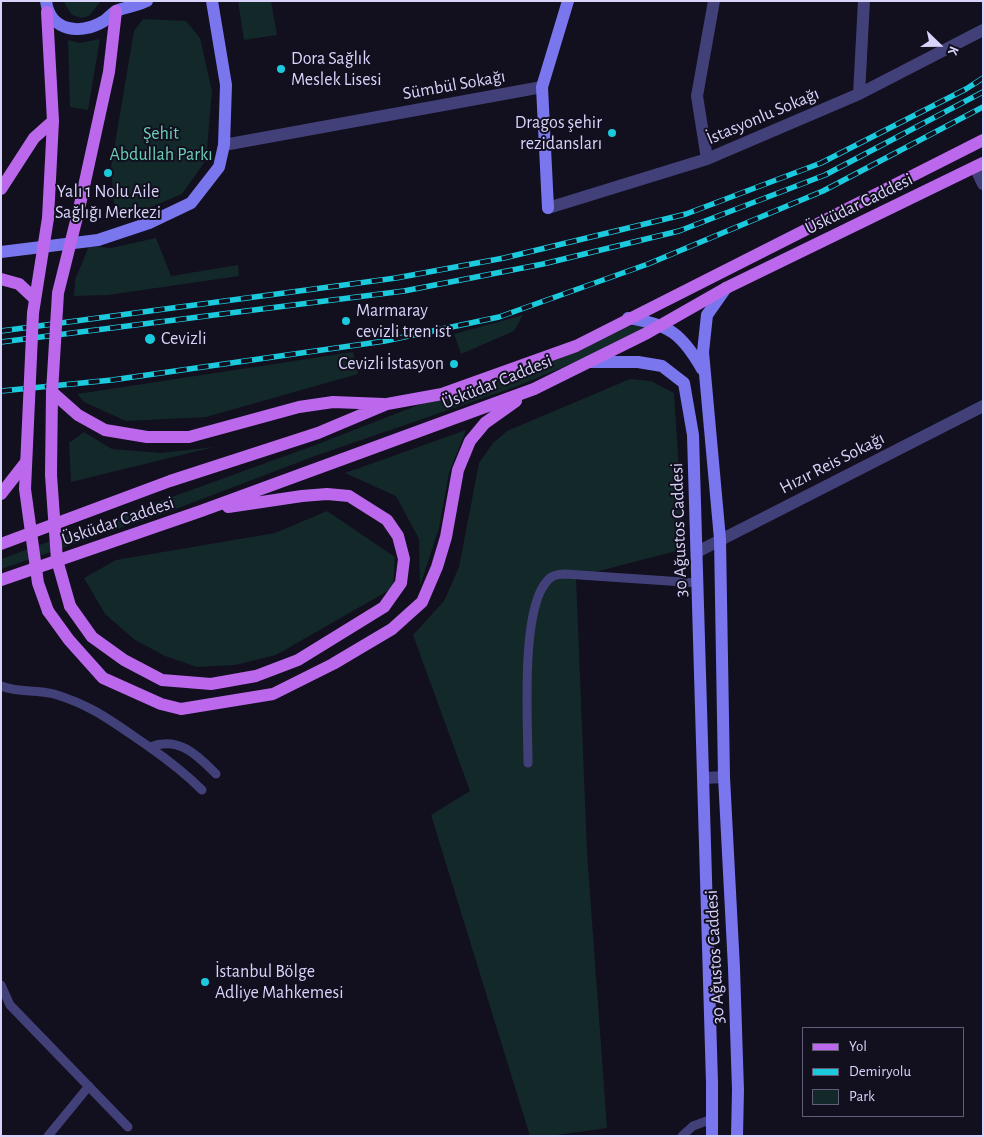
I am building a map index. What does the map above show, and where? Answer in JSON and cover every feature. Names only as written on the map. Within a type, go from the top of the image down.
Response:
[{"type":"main road","points":[[47,6],[53,120],[48,218],[35,299],[25,489],[38,583],[48,612],[103,678],[161,704],[181,709],[272,694],[332,664],[392,629],[422,602],[440,559],[446,537],[458,470],[470,441],[485,423],[534,389]]},
{"type":"main road","points":[[117,6],[109,72],[79,209],[58,293],[52,392],[51,475],[58,560],[70,606],[92,637],[124,660],[162,680],[211,684],[256,676],[298,660],[384,607],[401,583],[404,559],[398,536],[388,520],[349,496],[326,494],[302,496],[201,511]]},
{"type":"main road","points":[[1,189],[34,138],[53,120]]},
{"type":"main road","name":"Üsküdar Caddesi","points":[[1,544],[170,482],[318,433],[387,404],[442,394],[576,346],[983,140]]},
{"type":"main road","name":"Üsküdar Caddesi","points":[[1,580],[201,511],[534,389],[661,325],[726,288],[979,165]]},
{"type":"main road","points":[[1,280],[19,284],[35,299]]},
{"type":"main road","points":[[52,392],[78,415],[105,430],[147,437],[189,437],[299,407],[333,402],[387,404]]},
{"type":"main road","points":[[1,494],[26,462]]},
{"type":"street","points":[[47,6],[63,28],[80,30],[104,21],[117,6],[147,1]]},
{"type":"street","points":[[1,252],[98,240],[149,223],[191,203],[218,167],[224,145],[226,85],[212,1]]},
{"type":"street","points":[[542,87],[568,1]]},
{"type":"street","points":[[707,159],[697,96],[714,1]]},
{"type":"street","points":[[859,94],[864,1]]},
{"type":"street","name":"İstasyonlu Sokağı","points":[[542,87],[548,208],[707,159],[859,94],[983,30]]},
{"type":"street","name":"Sümbül Sokağı","points":[[224,145],[542,87]]},
{"type":"street","points":[[979,165],[983,184]]},
{"type":"street","name":"30 Ağustos Caddesi","points":[[726,288],[707,315],[702,352],[720,539],[724,777],[735,978],[738,1090],[737,1136]]},
{"type":"street","name":"30 Ağustos Caddesi","points":[[628,318],[654,322],[680,336],[704,374]]},
{"type":"street","name":"30 Ağustos Caddesi","points":[[589,362],[638,362],[662,366],[684,383],[692,435],[697,552],[712,1136]]},
{"type":"street","name":"Hızır Reis Sokağı","points":[[697,552],[983,406]]},
{"type":"street","points":[[704,778],[724,777]]},
{"type":"lane","points":[[528,763],[530,632],[537,601],[547,580],[553,575],[565,574],[698,583]]},
{"type":"lane","points":[[1,686],[16,690],[36,689],[86,705],[101,712],[182,770],[202,790]]},
{"type":"lane","points":[[150,748],[171,744],[188,749],[216,774]]},
{"type":"lane","points":[[1,985],[10,1004],[128,1127]]},
{"type":"lane","points":[[48,1136],[89,1086]]},
{"type":"lane","points":[[682,1136],[693,1126],[712,1119]]},
{"type":"green space","points":[[63,1],[101,1],[89,16],[81,18],[72,15]]},
{"type":"green space","points":[[238,1],[271,1],[277,35],[244,40]]},
{"type":"green space","name":"Şehit Abdullah Parkı","points":[[143,19],[186,21],[200,38],[212,91],[206,160],[182,194],[134,214],[115,212],[111,167],[134,31]]},
{"type":"green space","points":[[100,39],[88,110],[70,107],[68,40],[80,43]]},
{"type":"green space","points":[[156,238],[171,276],[238,265],[239,276],[108,295],[74,296],[75,280],[89,246],[111,248]]},
{"type":"green space","points":[[523,315],[514,331],[461,354],[454,334]]},
{"type":"green space","points":[[624,325],[648,327],[619,344],[515,387],[315,456],[173,510],[1,569],[1,559],[318,444]]},
{"type":"green space","points":[[353,352],[358,374],[206,417],[126,421],[84,402],[77,394]]},
{"type":"green space","points":[[630,379],[651,381],[674,393],[684,549],[576,577],[587,852],[607,1128],[549,1136],[530,1136],[431,815],[470,791],[413,635],[444,601],[459,567],[479,463],[493,443],[507,431]]},
{"type":"green space","points":[[466,430],[449,473],[439,528],[420,586],[419,539],[396,496],[345,473]]},
{"type":"green space","points":[[84,432],[112,449],[161,453],[214,447],[71,482],[69,443]]},
{"type":"green space","points":[[327,511],[395,557],[393,588],[276,655],[235,665],[197,667],[165,656],[135,640],[105,614],[84,578],[116,560],[275,533]]},
{"type":"railway","points":[[1,331],[396,278],[504,258],[686,214],[821,163],[966,89],[983,78]]},
{"type":"railway","points":[[1,342],[404,291],[543,264],[679,231],[825,175],[983,92]]},
{"type":"railway","points":[[1,391],[112,380],[385,341],[499,317],[648,264],[823,191],[983,107]]},
{"type":"place","name":"Dora Sağlık Meslek Lisesi","points":[[281,69]]},
{"type":"place","name":"Dragos şehir rezidansları","points":[[612,133]]},
{"type":"place","name":"Yalı 1 Nolu Aile Sağlığı Merkezi","points":[[108,173]]},
{"type":"place","name":"Marmaray cevizli tren ist","points":[[346,321]]},
{"type":"place","name":"Cevizli","points":[[150,339]]},
{"type":"place","name":"Cevizli İstasyon","points":[[454,364]]},
{"type":"place","name":"İstanbul Bölge Adliye Mahkemesi","points":[[205,982]]}]
